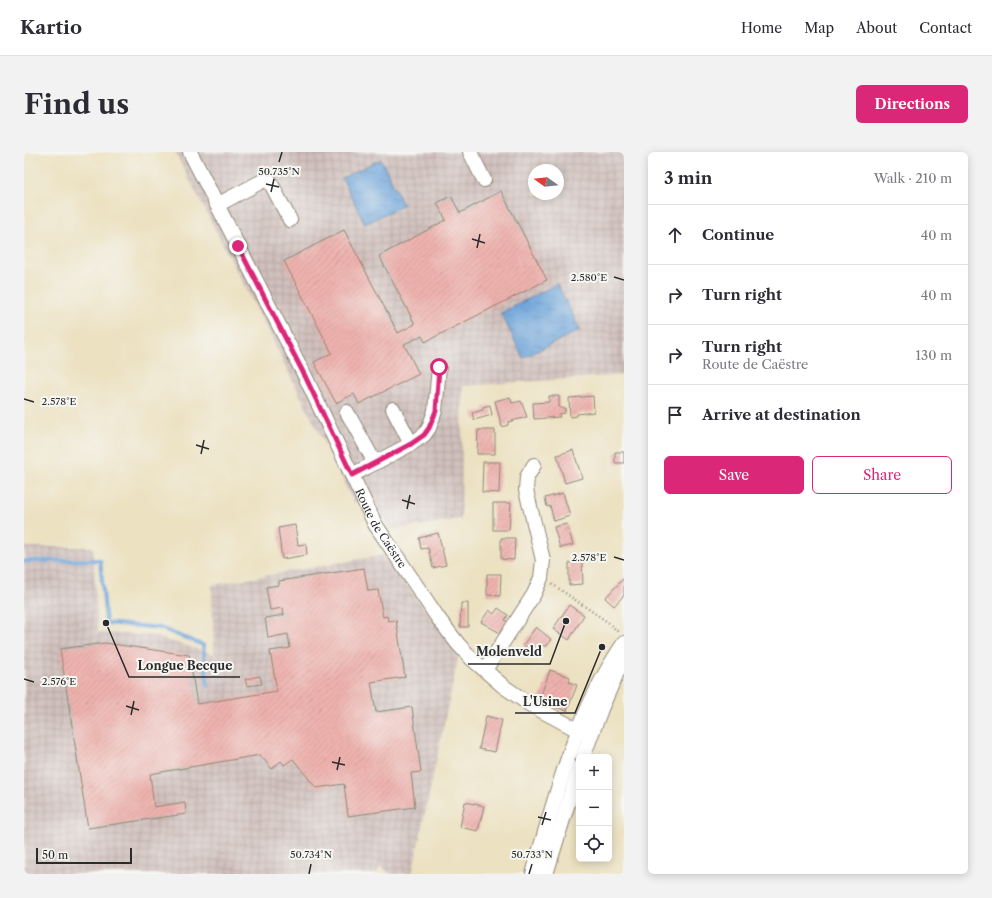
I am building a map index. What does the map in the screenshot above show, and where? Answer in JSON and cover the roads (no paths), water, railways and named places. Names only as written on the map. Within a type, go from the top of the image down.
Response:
[{"type":"street","name":"Route de Caëstre","points":[[190,152],[302,369],[375,524],[388,545],[444,627],[464,651],[503,686],[520,698],[584,733]]},
{"type":"street","points":[[470,152],[484,180]]},
{"type":"street","points":[[217,205],[268,178],[290,220]]},
{"type":"street","points":[[352,475],[411,444],[424,435],[433,419],[437,402],[439,367]]},
{"type":"street","points":[[393,409],[411,444]]},
{"type":"street","points":[[347,412],[375,463]]},
{"type":"street","points":[[485,670],[534,594],[541,578],[543,560],[526,490],[527,477],[534,464]]},
{"type":"street","points":[[583,754],[584,733],[601,680],[622,639]]},
{"type":"street","points":[[533,874],[558,788],[584,733],[607,694],[624,657]]},
{"type":"street","points":[[546,874],[576,778]]},
{"type":"water","points":[[381,159],[403,205],[365,224],[342,178]]},
{"type":"water","points":[[557,284],[580,330],[523,358],[501,313]]},
{"type":"waterway","points":[[24,561],[100,560],[106,623],[160,628],[203,645],[208,686]]},
{"type":"place","name":"Molenveld","points":[[566,621]]},
{"type":"place","name":"Longue Becque","points":[[106,623]]},
{"type":"place","name":"L'Usine","points":[[602,647]]}]
